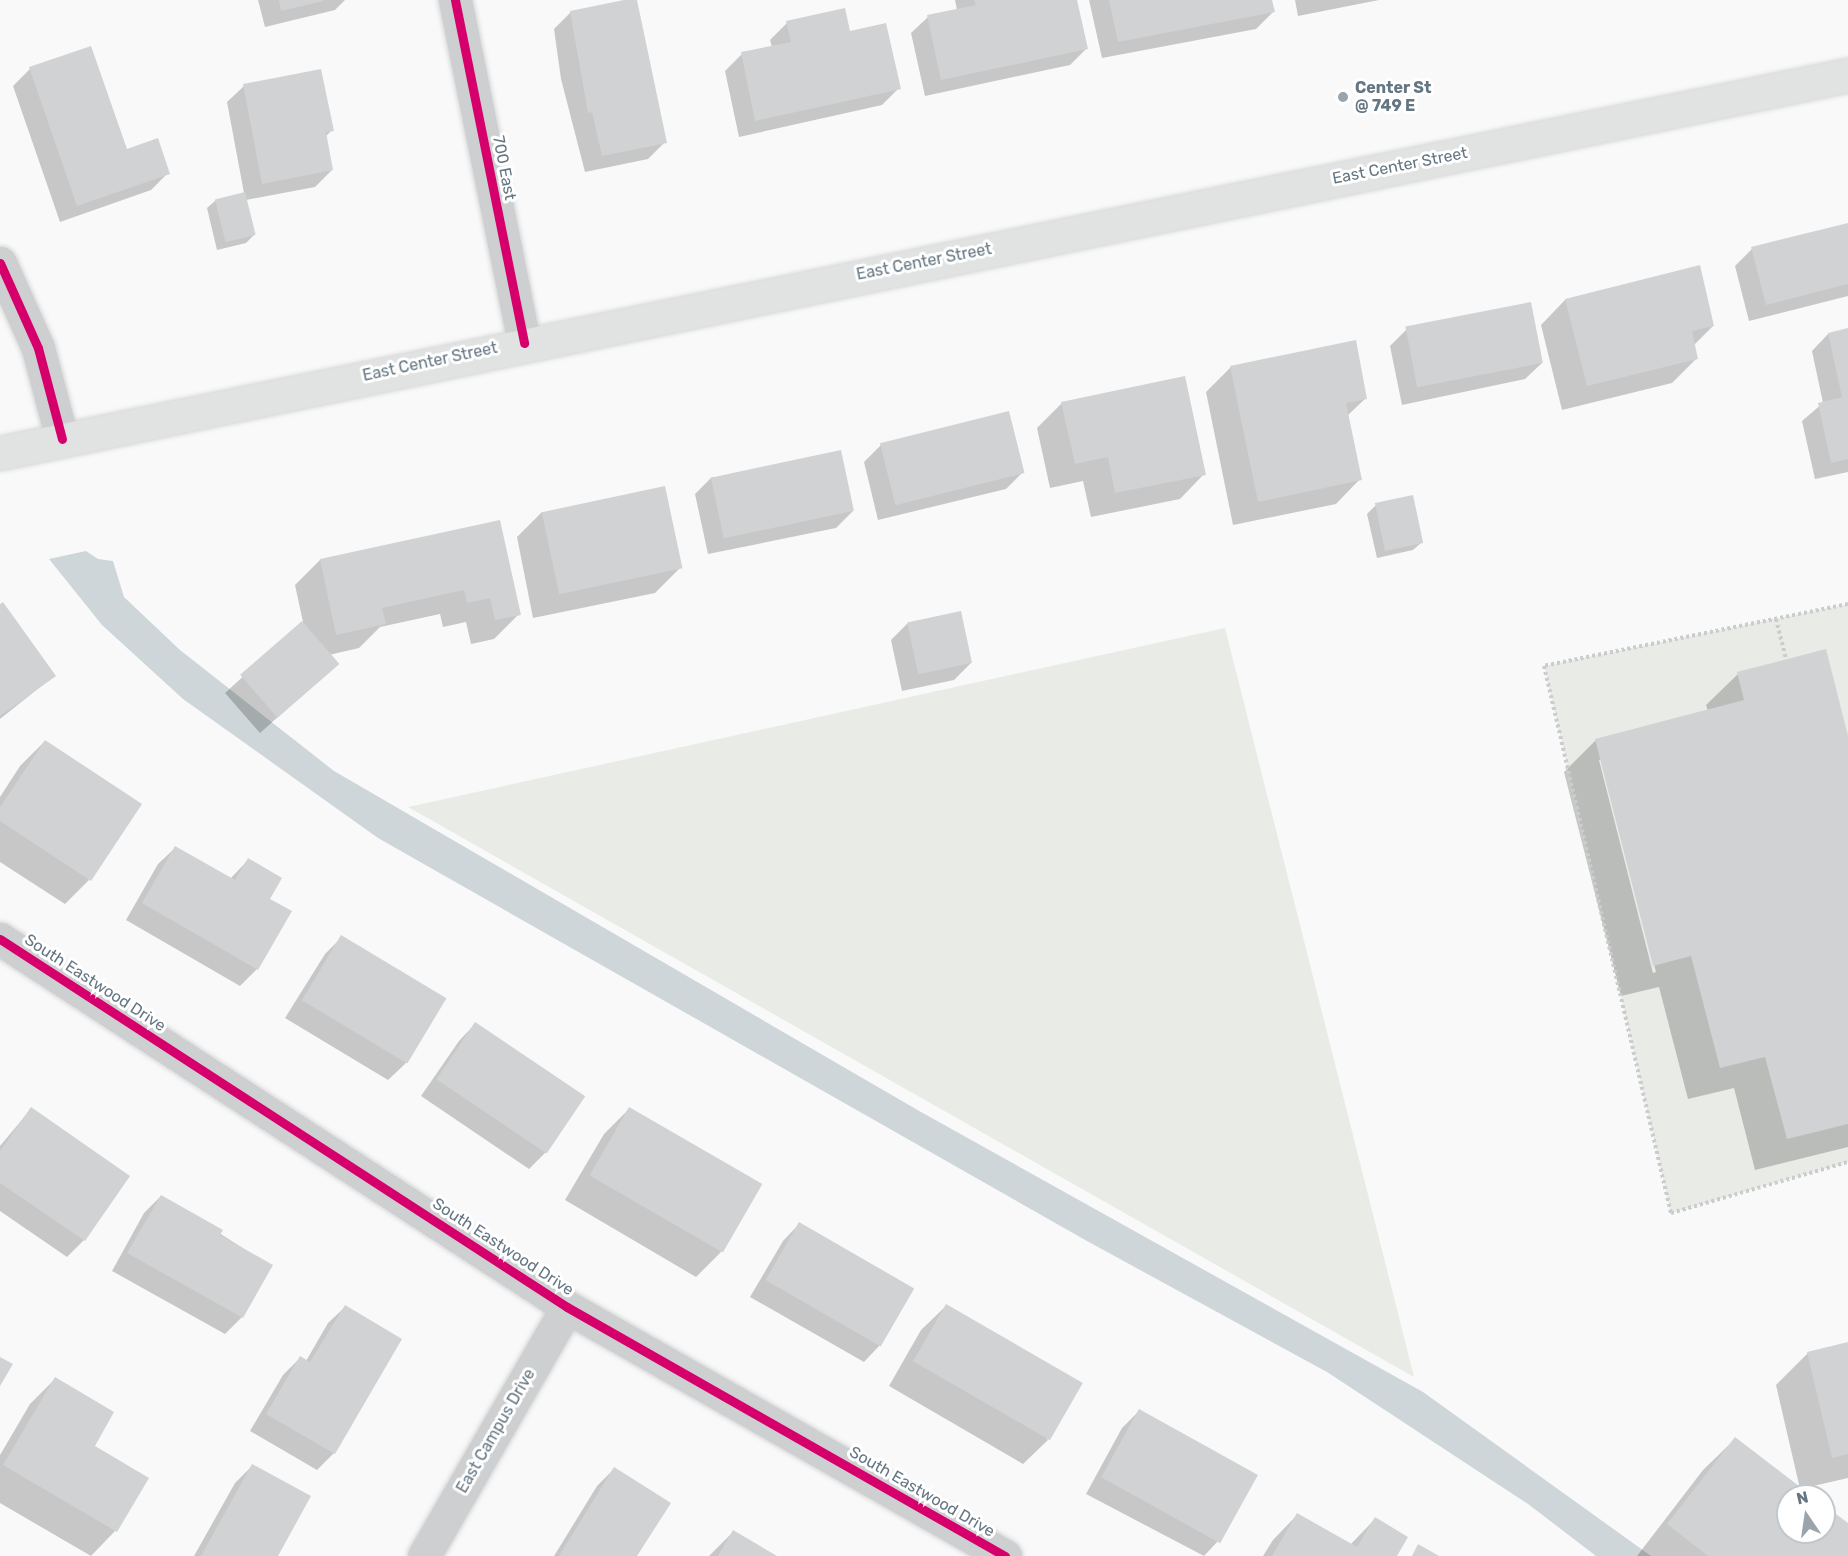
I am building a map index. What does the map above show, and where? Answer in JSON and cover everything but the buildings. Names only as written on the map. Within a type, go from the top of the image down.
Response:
[{"type":"main road","name":"East Center Street","points":[[0,453],[524,343],[1848,75]]},
{"type":"street","name":"700 East","points":[[455,0],[524,343]]},
{"type":"street","points":[[0,263],[38,348],[62,439]]},
{"type":"street","name":"South Eastwood Drive","points":[[0,939],[567,1307],[1005,1556]]},
{"type":"street","name":"East Campus Drive","points":[[424,1556],[567,1307]]},
{"type":"path","points":[[1848,604],[1544,666],[1671,1213],[1848,1162]]},
{"type":"path","points":[[1776,619],[1786,659]]},
{"type":"shaded area","points":[[86,551],[98,559],[113,561],[124,597],[180,650],[334,771],[921,1112],[1423,1392],[1651,1556],[1596,1556],[1528,1504],[1327,1372],[1087,1241],[378,838],[183,699],[102,625],[49,559]]},
{"type":"shaded area","points":[[1848,604],[1848,1162],[1671,1213],[1544,666]]},
{"type":"shaded area","points":[[1225,628],[1414,1377],[408,807]]},
{"type":"cycle path","points":[[455,0],[524,343]]},
{"type":"cycle path","points":[[0,263],[38,348],[62,439]]},
{"type":"cycle path","points":[[0,939],[567,1307],[1005,1556]]},
{"type":"place","name":"Center St @ 749 E","points":[[1343,97]]}]
